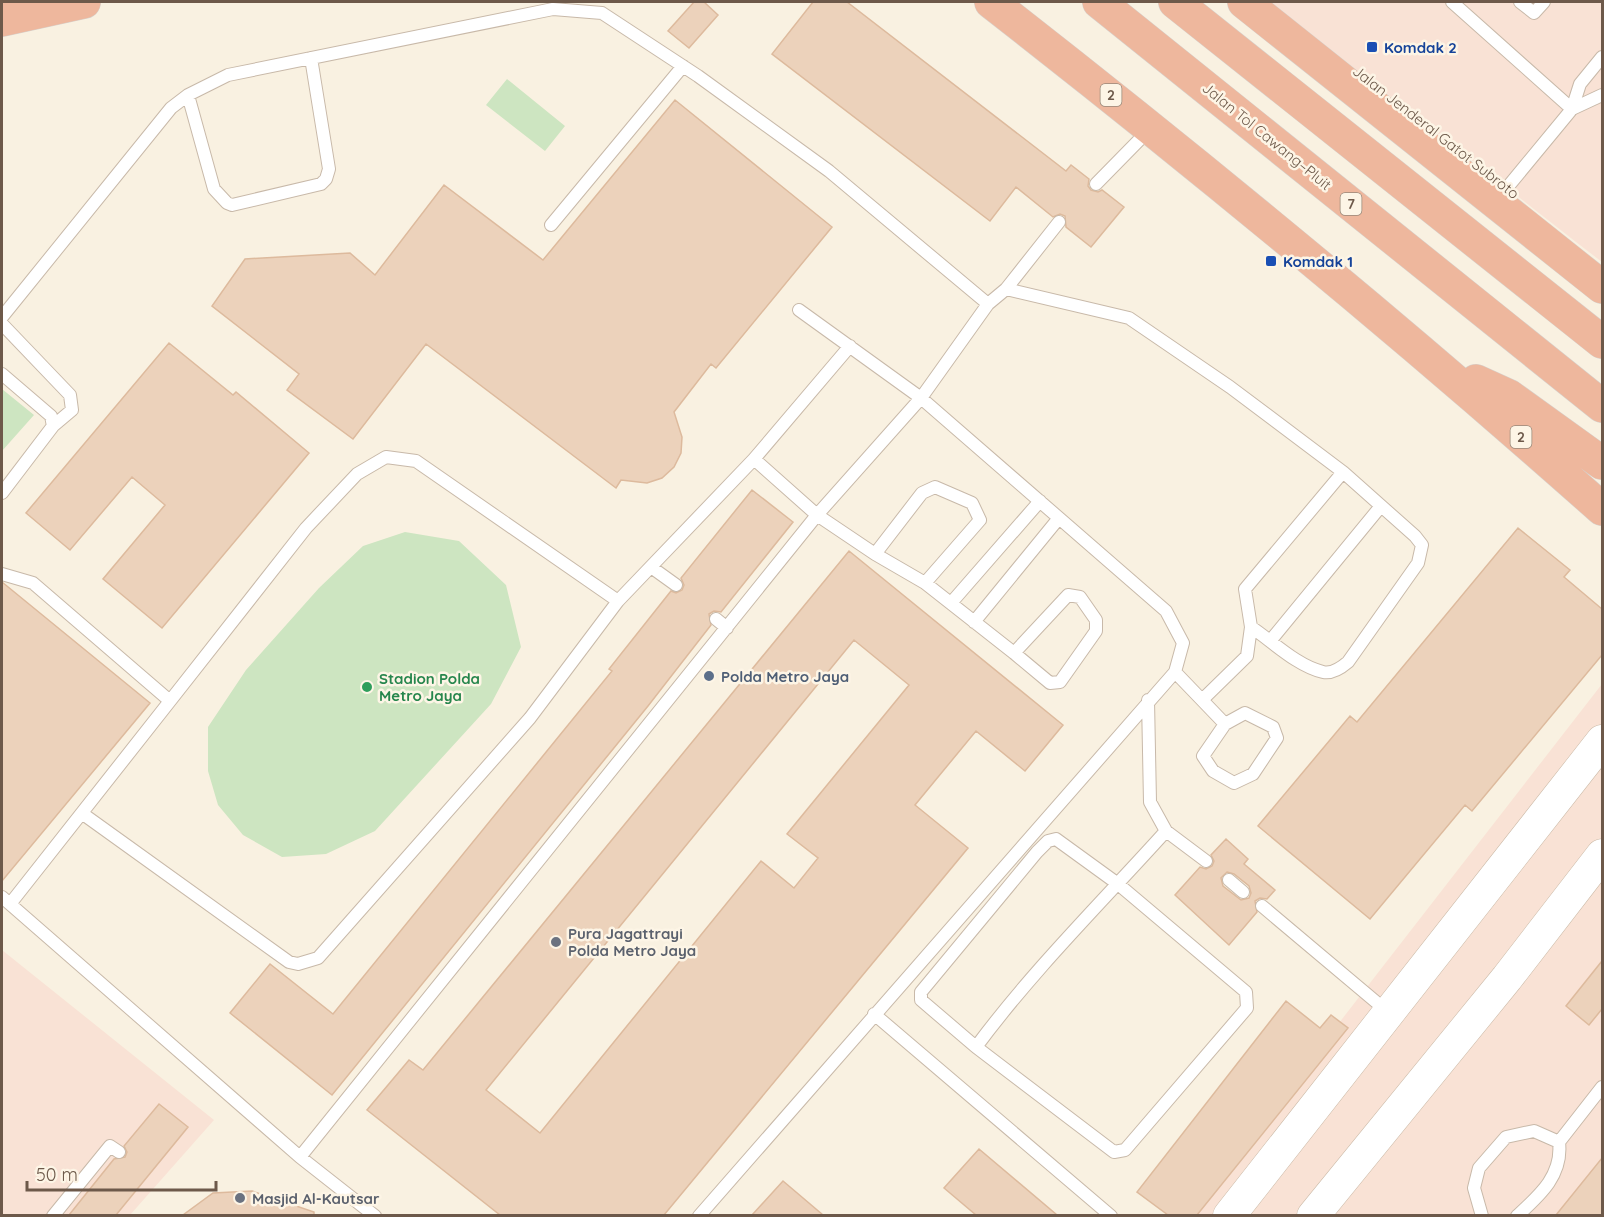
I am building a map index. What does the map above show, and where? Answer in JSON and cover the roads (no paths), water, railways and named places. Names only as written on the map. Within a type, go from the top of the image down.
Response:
[{"type":"highway","points":[[2,20],[84,2]]},
{"type":"highway","name":"2","points":[[992,2],[1152,127],[1440,365],[1602,509]]},
{"type":"highway","name":"Jalan Tol Cawang–Pluit","points":[[1099,2],[1602,406]]},
{"type":"highway","points":[[1175,2],[1602,342]]},
{"type":"highway","points":[[1244,2],[1602,287]]},
{"type":"highway","name":"Jalan Jenderal Gatot Subroto","points":[[1269,2],[1602,262]]},
{"type":"highway","points":[[1440,365],[1509,396],[1602,463]]},
{"type":"main road","points":[[1228,1215],[1388,1012],[1597,757]]},
{"type":"main road","points":[[1313,1215],[1507,978],[1602,855]]},
{"type":"lane","points":[[1452,2],[1572,109]]},
{"type":"lane","points":[[1520,2],[1534,13],[1543,2]]},
{"type":"lane","points":[[2,317],[171,108],[188,95],[228,75],[553,9],[602,12],[683,66],[829,171],[988,304]]},
{"type":"lane","points":[[1506,189],[1572,109],[1580,84],[1602,57]]},
{"type":"lane","points":[[188,95],[214,189],[226,203],[232,205],[321,184],[326,179],[329,169],[311,58]]},
{"type":"lane","points":[[551,225],[683,66]]},
{"type":"lane","points":[[1572,109],[1602,95]]},
{"type":"lane","points":[[1096,184],[1152,127]]},
{"type":"lane","points":[[300,1157],[817,515],[921,398],[988,304],[1006,289],[1059,222]]},
{"type":"lane","points":[[1006,289],[1130,318],[1230,387],[1343,472],[1415,536],[1422,545],[1419,563],[1348,662],[1333,672],[1323,672],[1304,664],[1251,627]]},
{"type":"lane","points":[[699,1215],[1148,700],[1175,672],[1183,643],[1166,611],[1040,501],[921,398],[799,310]]},
{"type":"lane","points":[[2,324],[70,395],[72,410],[53,426],[2,493]]},
{"type":"lane","points":[[83,814],[289,962],[298,964],[318,958],[530,717],[618,601],[754,459],[850,346]]},
{"type":"lane","points":[[2,374],[51,417],[53,426]]},
{"type":"lane","points":[[1509,396],[1602,478]]},
{"type":"lane","points":[[375,1215],[300,1157],[6,901],[83,814],[306,528],[357,474],[386,457],[416,461],[618,601]]},
{"type":"lane","points":[[754,459],[817,515],[875,554],[925,583],[1050,683],[1060,682],[1096,631],[1096,620],[1080,597],[1068,595],[1014,653]]},
{"type":"lane","points":[[1202,700],[1247,656],[1251,627],[1245,589],[1343,472]]},
{"type":"lane","points":[[875,554],[922,493],[935,487],[972,503],[980,520],[925,583]]},
{"type":"lane","points":[[951,603],[1040,501]]},
{"type":"lane","points":[[1271,640],[1381,506]]},
{"type":"lane","points":[[974,622],[1059,518]]},
{"type":"lane","points":[[651,567],[676,585]]},
{"type":"lane","points":[[2,574],[33,583],[170,701]]},
{"type":"lane","points":[[716,619],[727,628]]},
{"type":"lane","points":[[1175,672],[1226,724]]},
{"type":"lane","points":[[1148,700],[1150,802],[1166,831],[1206,861]]},
{"type":"lane","points":[[1245,713],[1273,727],[1277,738],[1253,774],[1233,783],[1213,771],[1203,756],[1226,724],[1245,713]]},
{"type":"lane","points":[[976,1047],[1002,1012],[1166,831]]},
{"type":"lane","points":[[1056,839],[1118,884],[1246,992],[1247,1008],[1125,1150],[1113,1152],[976,1047],[921,1000],[921,992],[1048,841],[1056,839]]},
{"type":"lane","points":[[1229,880],[1243,892]]},
{"type":"lane","points":[[1262,906],[1388,1012]]},
{"type":"lane","points":[[874,1014],[1111,1215]]},
{"type":"lane","points":[[1517,1215],[1542,1194],[1560,1162],[1559,1142],[1602,1087]]},
{"type":"lane","points":[[1482,1215],[1474,1188],[1479,1168],[1506,1137],[1534,1131],[1559,1142]]},
{"type":"lane","points":[[53,1215],[110,1146],[119,1152]]},
{"type":"place","name":"Komdak 2","points":[[1372,47]]},
{"type":"place","name":"Komdak 1","points":[[1271,261]]},
{"type":"place","name":"Polda Metro Jaya","points":[[709,676]]},
{"type":"place","name":"Stadion Polda Metro Jaya","points":[[367,687]]},
{"type":"place","name":"Pura Jagattrayi Polda Metro Jaya","points":[[556,942]]},
{"type":"place","name":"Masjid Al-Kautsar","points":[[240,1198]]}]
